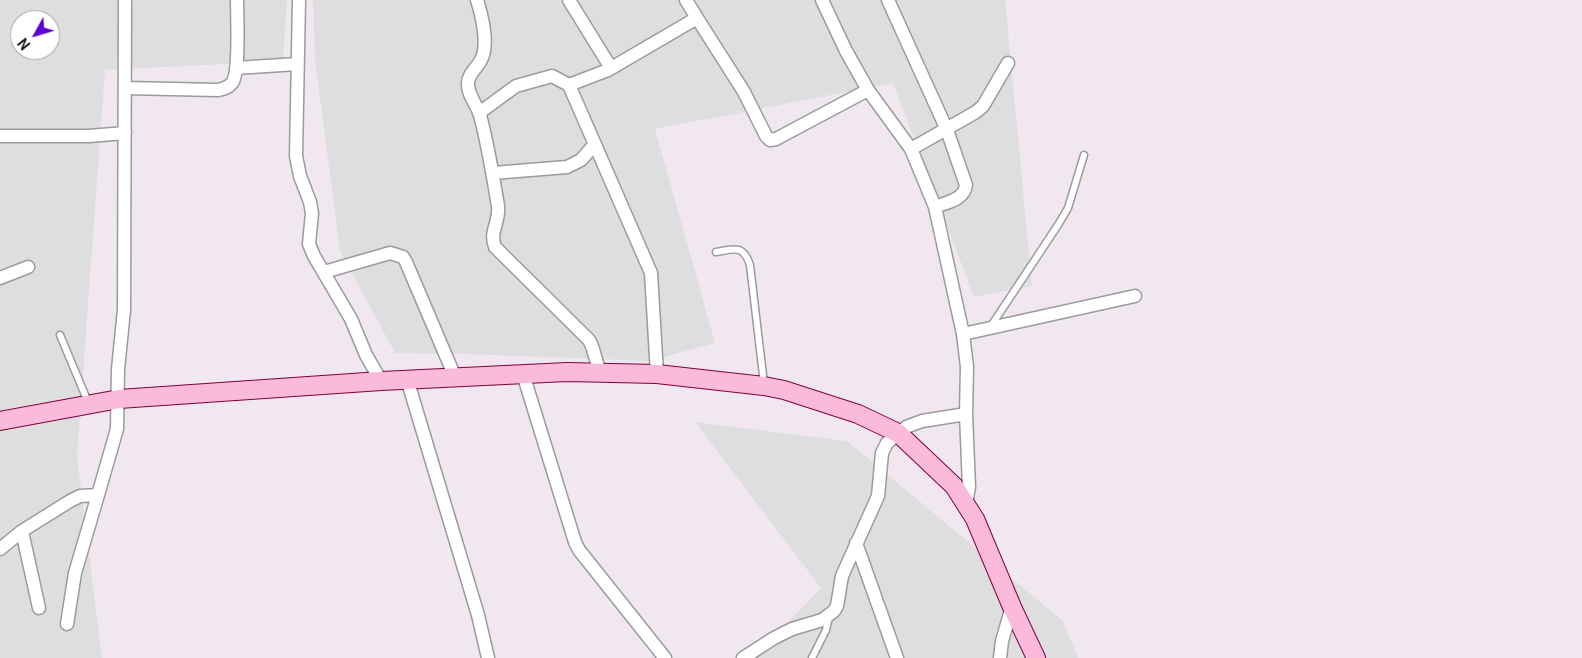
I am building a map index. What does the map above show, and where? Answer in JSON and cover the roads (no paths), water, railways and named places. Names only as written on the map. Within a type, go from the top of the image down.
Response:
[{"type":"street","points":[[68,624],[75,573],[117,429],[118,369],[124,310],[125,0]]},
{"type":"street","points":[[125,88],[218,90],[226,88],[231,84],[236,68],[237,0]]},
{"type":"street","points":[[299,0],[297,166],[312,213],[310,244],[351,318],[366,355],[381,381]]},
{"type":"street","points":[[477,0],[481,12],[485,46],[484,55],[468,81],[468,86],[479,112],[493,173],[498,209],[498,216],[492,233],[495,247],[588,340],[592,346],[600,373]]},
{"type":"street","points":[[569,0],[611,68]]},
{"type":"street","points":[[686,0],[744,92],[766,136],[770,140],[776,140],[868,90]]},
{"type":"street","points":[[888,0],[947,130],[966,185],[965,192],[961,197],[935,207]]},
{"type":"street","points":[[828,2],[846,51],[868,90],[911,149],[935,207],[964,334],[967,367],[966,414],[969,487],[966,503]]},
{"type":"street","points":[[569,85],[611,68],[697,18]]},
{"type":"street","points":[[911,149],[967,119],[983,106],[1008,63]]},
{"type":"street","points":[[236,68],[297,64]]},
{"type":"street","points":[[479,112],[516,86],[552,76],[569,85],[651,273],[657,374]]},
{"type":"street","points":[[0,136],[90,136],[125,133]]},
{"type":"street","points":[[493,173],[566,167],[581,160],[595,144]]},
{"type":"street","points":[[324,272],[390,253],[403,257],[455,377]]},
{"type":"street","points":[[0,278],[28,267]]},
{"type":"street","points":[[964,334],[1135,296]]},
{"type":"street","points":[[523,374],[575,542],[579,550],[665,658]]},
{"type":"street","points":[[0,421],[90,406],[119,399],[407,379],[523,374],[657,374],[784,390],[858,414],[898,433],[954,486],[976,519],[1036,658]]},
{"type":"street","points":[[407,379],[478,616],[488,658]]},
{"type":"street","points":[[743,658],[780,635],[828,617],[837,606],[842,576],[878,496],[882,453],[887,443],[898,433],[922,421],[966,414]]},
{"type":"street","points":[[0,549],[43,516],[80,496],[98,494]]},
{"type":"street","points":[[22,531],[39,608]]},
{"type":"street","points":[[856,543],[897,658]]},
{"type":"street","points":[[1000,658],[1002,641],[1012,606]]},
{"type":"lane","points":[[989,328],[1058,226],[1068,208],[1084,155]]},
{"type":"lane","points":[[716,252],[738,249],[743,250],[747,256],[750,265],[764,386]]},
{"type":"lane","points":[[60,335],[90,406]]},
{"type":"lane","points":[[812,658],[826,630],[828,617]]}]
